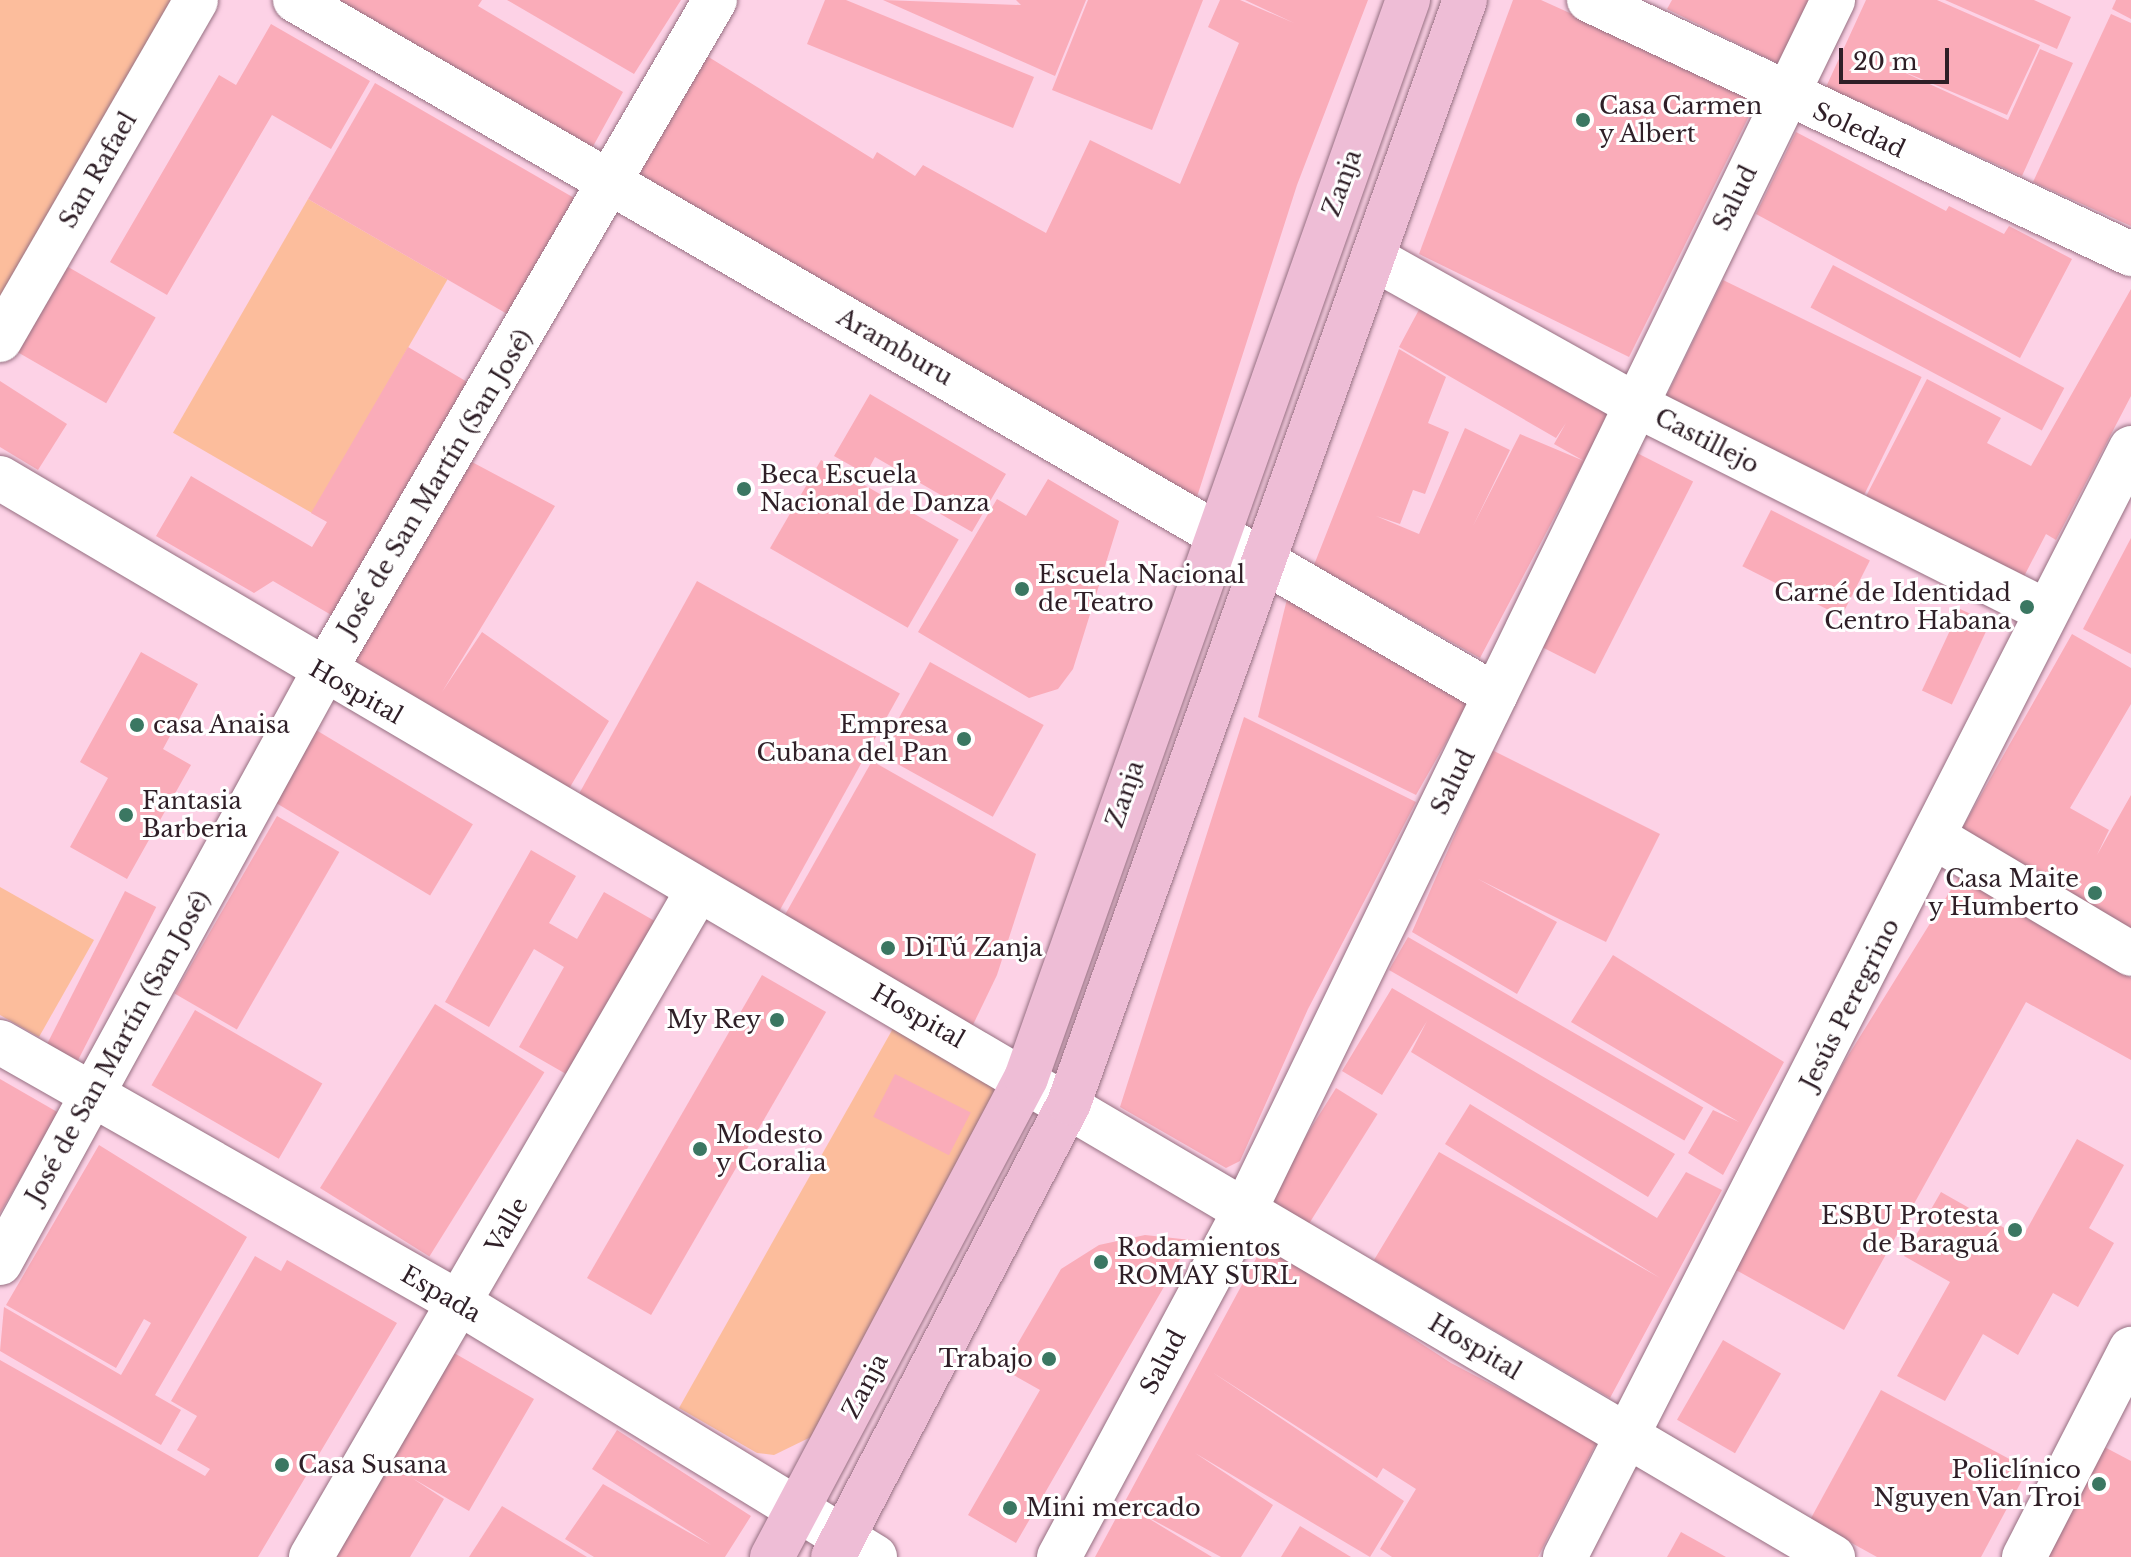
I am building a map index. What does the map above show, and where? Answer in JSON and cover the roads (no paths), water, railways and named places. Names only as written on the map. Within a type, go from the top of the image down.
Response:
[{"type":"main road","name":"Zanja","points":[[772,1557],[1026,1078],[1217,531],[1408,0]]},
{"type":"main road","points":[[850,1551],[1069,1103],[1465,0]]},
{"type":"street","name":"San Rafael","points":[[0,340],[196,0]]},
{"type":"street","name":"Aramburu","points":[[295,0],[1217,531],[1495,695]]},
{"type":"street","name":"José de San Martín (San José)","points":[[0,1263],[323,673],[611,184],[715,0]]},
{"type":"street","name":"Soledad","points":[[1589,0],[1784,96],[2131,254]]},
{"type":"street","name":"Salud","points":[[1059,1557],[1246,1208],[1634,404],[1833,0]]},
{"type":"street","name":"Castillejo","points":[[1373,258],[1634,404],[2047,612]]},
{"type":"street","name":"Jesús Peregrino","points":[[1565,1557],[1936,838],[2131,448]]},
{"type":"street","name":"Hospital","points":[[0,478],[323,673],[1069,1103],[1625,1438],[1833,1557]]},
{"type":"street","points":[[1936,838],[2131,954]]},
{"type":"street","name":"Valle","points":[[311,1557],[461,1304],[698,890]]},
{"type":"street","name":"Espada","points":[[0,1042],[461,1304],[797,1512],[850,1551]]},
{"type":"street","points":[[2024,1557],[2131,1349]]},
{"type":"place","name":"Casa Carmen y Albert","points":[[1583,120]]},
{"type":"place","name":"Beca Escuela Nacional de Danza","points":[[744,489]]},
{"type":"place","name":"Escuela Nacional de Teatro","points":[[1022,589]]},
{"type":"place","name":"Carné de Identidad Centro Habana","points":[[2027,607]]},
{"type":"place","name":"casa Anaisa","points":[[137,725]]},
{"type":"place","name":"Empresa Cubana del Pan","points":[[964,739]]},
{"type":"place","name":"Fantasia Barberia","points":[[126,815]]},
{"type":"place","name":"Casa Maite y Humberto","points":[[2095,893]]},
{"type":"place","name":"DiTú Zanja","points":[[888,948]]},
{"type":"place","name":"My Rey","points":[[777,1020]]},
{"type":"place","name":"Modesto y Coralia","points":[[700,1149]]},
{"type":"place","name":"ESBU Protesta de Baraguá","points":[[2015,1230]]},
{"type":"place","name":"Rodamientos ROMAY SURL","points":[[1101,1262]]},
{"type":"place","name":"Trabajo","points":[[1049,1359]]},
{"type":"place","name":"Casa Susana","points":[[282,1465]]},
{"type":"place","name":"Policlínico Nguyen Van Troi","points":[[2099,1484]]},
{"type":"place","name":"Mini mercado","points":[[1010,1508]]}]
